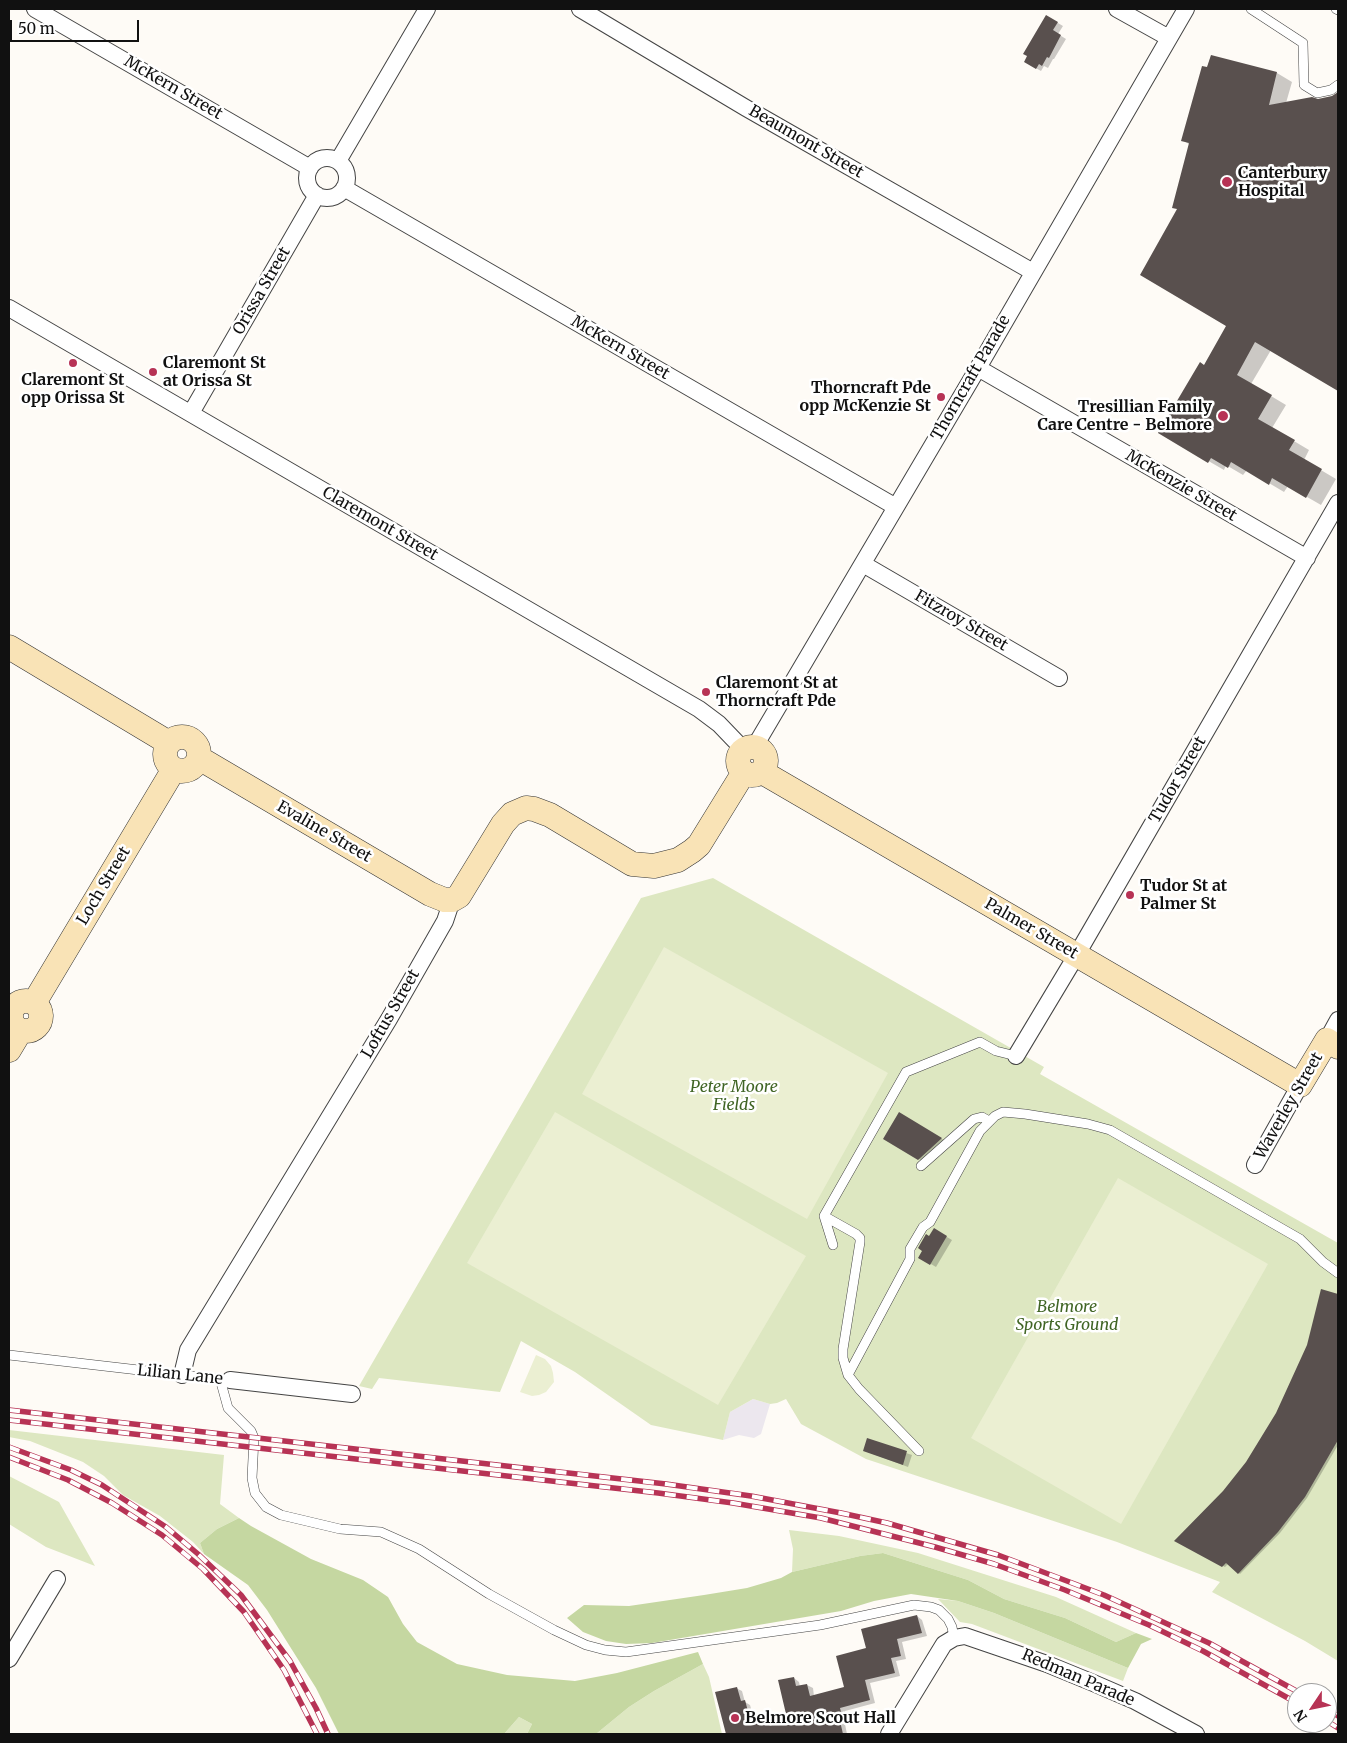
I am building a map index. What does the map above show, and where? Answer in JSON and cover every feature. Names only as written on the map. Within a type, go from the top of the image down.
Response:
[{"type":"street","name":"McKern Street","points":[[35,9],[310,168]]},
{"type":"street","points":[[338,161],[427,9]]},
{"type":"street","name":"Beaumont Street","points":[[580,9],[746,108],[1033,272]]},
{"type":"street","points":[[1117,9],[1168,38]]},
{"type":"street","name":"Thorncraft Parade","points":[[749,748],[863,564],[1186,9]]},
{"type":"street","points":[[326,158],[338,161],[347,176],[344,188],[335,196],[323,197],[317,195],[308,180],[310,168],[326,158]]},
{"type":"street","name":"McKern Street","points":[[344,188],[896,507]]},
{"type":"street","name":"Orissa Street","points":[[191,413],[317,195]]},
{"type":"street","name":"Claremont Street","points":[[9,308],[699,709],[749,748]]},
{"type":"street","name":"McKenzie Street","points":[[978,368],[1307,558]]},
{"type":"street","name":"Tudor Street","points":[[1016,1056],[1076,956],[1338,503]]},
{"type":"street","name":"Fitzroy Street","points":[[863,564],[1059,678]]},
{"type":"street","points":[[9,647],[169,743]]},
{"type":"street","points":[[178,737],[190,739],[198,747],[197,763],[189,770],[174,769],[166,760],[166,748],[169,743],[178,737]]},
{"type":"street","points":[[749,748],[740,752],[738,766],[753,772]]},
{"type":"street","name":"Evaline Street","points":[[198,758],[435,897],[452,900]]},
{"type":"street","name":"Loch Street","points":[[9,1050],[19,1012],[174,769]]},
{"type":"street","name":"Palmer Street","points":[[753,772],[1300,1085]]},
{"type":"street","name":"Loftus Street","points":[[182,1376],[188,1350],[389,1019],[444,921],[452,900],[459,896],[466,887],[503,824],[512,814],[526,808],[534,809],[550,815],[632,864],[654,866],[678,860],[692,852],[753,772]]},
{"type":"street","name":"Waverley Street","points":[[1255,1166],[1300,1085],[1334,1035]]},
{"type":"street","name":"Lilian Lane","points":[[225,1380],[352,1394]]},
{"type":"street","points":[[9,1659],[56,1579]]},
{"type":"street","name":"Redman Parade","points":[[954,1638],[965,1636],[980,1640],[1047,1664],[1135,1701],[1196,1734]]},
{"type":"street","points":[[889,1734],[944,1644],[954,1638]]},
{"type":"lane","points":[[1251,9],[1303,43],[1304,86],[1317,93],[1331,90],[1338,85]]},
{"type":"lane","points":[[833,1245],[824,1216],[906,1072],[980,1042],[996,1051],[1016,1056]]},
{"type":"lane","points":[[848,1375],[910,1259],[910,1249],[923,1227],[930,1222],[980,1131],[995,1116],[1004,1112],[1088,1124],[1110,1130],[1300,1239],[1323,1262],[1338,1273]]},
{"type":"lane","points":[[922,1166],[974,1119],[982,1117],[989,1121]]},
{"type":"lane","points":[[824,1216],[860,1238],[843,1349],[843,1358],[848,1375],[919,1452]]},
{"type":"lane","name":"Lilian Lane","points":[[9,1355],[225,1380]]},
{"type":"lane","points":[[225,1380],[228,1408],[251,1431],[254,1438],[252,1478],[255,1493],[266,1507],[281,1515],[340,1529],[381,1532],[419,1549],[489,1594],[554,1630],[586,1645],[626,1652],[820,1625],[914,1605],[939,1610],[948,1619],[954,1638]]},
{"type":"shaded area","points":[[753,1399],[770,1404],[761,1434],[754,1438],[739,1435],[723,1440],[730,1412]]},
{"type":"green space","points":[[713,878],[1044,1067],[1040,1074],[1338,1243],[1338,1661],[1305,1641],[1212,1592],[1220,1582],[1117,1542],[866,1459],[801,1424],[786,1399],[770,1404],[753,1399],[730,1412],[723,1440],[651,1425],[575,1372],[521,1341],[500,1392],[379,1378],[372,1389],[359,1386],[641,898]]},
{"type":"green space","name":"Peter Moore Fields","points":[[664,947],[888,1073],[807,1219],[582,1094]]},
{"type":"green space","points":[[555,1112],[806,1256],[718,1405],[467,1263]]},
{"type":"green space","name":"Belmore Sports Ground","points":[[1118,1178],[1268,1264],[1121,1524],[971,1438]]},
{"type":"green space","points":[[536,1355],[545,1359],[551,1366],[554,1382],[546,1392],[532,1396],[520,1392]]},
{"type":"green space","points":[[9,1430],[224,1455],[220,1504],[239,1518],[217,1529],[200,1543],[204,1554],[193,1542],[160,1516],[123,1495],[104,1476],[83,1462],[30,1441],[9,1437]]},
{"type":"green space","points":[[9,1476],[59,1502],[95,1566],[46,1547],[9,1524]]},
{"type":"green space","points":[[239,1518],[311,1559],[363,1580],[388,1597],[403,1624],[417,1642],[457,1664],[507,1675],[575,1681],[617,1673],[698,1652],[703,1664],[629,1707],[596,1734],[527,1734],[532,1724],[519,1717],[504,1734],[339,1734],[316,1688],[267,1610],[248,1585],[204,1554],[200,1543],[217,1529]]},
{"type":"green space","points":[[789,1530],[839,1536],[918,1553],[1056,1597],[1136,1633],[1116,1642],[1065,1618],[1004,1599],[968,1580],[883,1553],[860,1556],[792,1572],[793,1549]]},
{"type":"green space","points":[[883,1553],[968,1580],[1004,1599],[1065,1618],[1116,1642],[1136,1633],[1152,1639],[1141,1644],[1128,1668],[994,1613],[958,1601],[911,1594],[874,1601],[841,1611],[652,1643],[626,1644],[606,1641],[583,1632],[567,1618],[584,1605],[629,1606],[747,1588],[781,1578],[792,1572],[860,1556]]},
{"type":"green space","points":[[938,1599],[958,1601],[994,1613],[1128,1668],[1123,1681],[972,1624],[960,1622]]},
{"type":"green space","points":[[703,1664],[709,1677],[722,1734],[596,1734],[629,1707]]},
{"type":"green space","points":[[519,1717],[532,1724],[527,1734],[504,1734]]},
{"type":"building","points":[[1046,15],[1058,22],[1053,30],[1061,35],[1049,58],[1047,57],[1042,66],[1039,64],[1036,69],[1024,62],[1027,56],[1023,54]]},
{"type":"building","points":[[1211,55],[1277,72],[1269,105],[1312,97],[1318,99],[1332,96],[1338,92],[1338,391],[1255,342],[1237,375],[1272,395],[1258,419],[1295,440],[1289,450],[1322,469],[1306,498],[1272,478],[1269,485],[1231,462],[1228,468],[1211,458],[1208,463],[1158,433],[1200,362],[1204,365],[1226,326],[1140,275],[1177,209],[1172,208],[1189,143],[1181,141],[1202,66],[1207,67]]},
{"type":"building","points":[[899,1112],[942,1138],[918,1160],[883,1139]]},
{"type":"building","points":[[934,1228],[947,1236],[930,1265],[918,1258],[922,1251],[918,1248],[926,1234],[929,1236]]},
{"type":"building","points":[[1321,1289],[1338,1294],[1338,1440],[1305,1497],[1278,1532],[1238,1574],[1226,1563],[1222,1567],[1174,1541],[1223,1491],[1246,1462],[1276,1413],[1307,1345]]},
{"type":"building","points":[[867,1438],[907,1451],[903,1465],[863,1451]]},
{"type":"building","points":[[917,1615],[922,1633],[897,1639],[901,1656],[891,1658],[895,1673],[865,1680],[870,1700],[840,1708],[843,1720],[840,1721],[843,1734],[726,1734],[715,1692],[737,1687],[741,1701],[745,1700],[751,1723],[786,1714],[778,1680],[794,1677],[796,1686],[807,1684],[810,1696],[844,1687],[836,1656],[866,1648],[861,1629]]},
{"type":"railway","points":[[9,1410],[666,1484],[751,1496],[841,1513],[887,1523],[998,1555],[1104,1595],[1209,1643],[1287,1686]]},
{"type":"railway","points":[[9,1420],[658,1493],[821,1518],[994,1564],[1065,1590],[1149,1625],[1203,1651],[1287,1697]]},
{"type":"railway","points":[[9,1447],[71,1470],[102,1485],[166,1527],[198,1554],[241,1595],[290,1661],[328,1734]]},
{"type":"railway","points":[[9,1457],[68,1480],[112,1503],[162,1535],[203,1569],[244,1612],[284,1670],[317,1734]]},
{"type":"place","name":"Canterbury Hospital","points":[[1227,182]]},
{"type":"place","name":"Claremont St opp Orissa St","points":[[73,363]]},
{"type":"place","name":"Claremont St at Orissa St","points":[[153,372]]},
{"type":"place","name":"Thorncraft Pde opp McKenzie St","points":[[941,397]]},
{"type":"place","name":"Tresillian Family Care Centre - Belmore","points":[[1223,416]]},
{"type":"place","name":"Claremont St at Thorncraft Pde","points":[[706,692]]},
{"type":"place","name":"Tudor St at Palmer St","points":[[1130,895]]},
{"type":"place","name":"Belmore Scout Hall","points":[[735,1718]]}]
